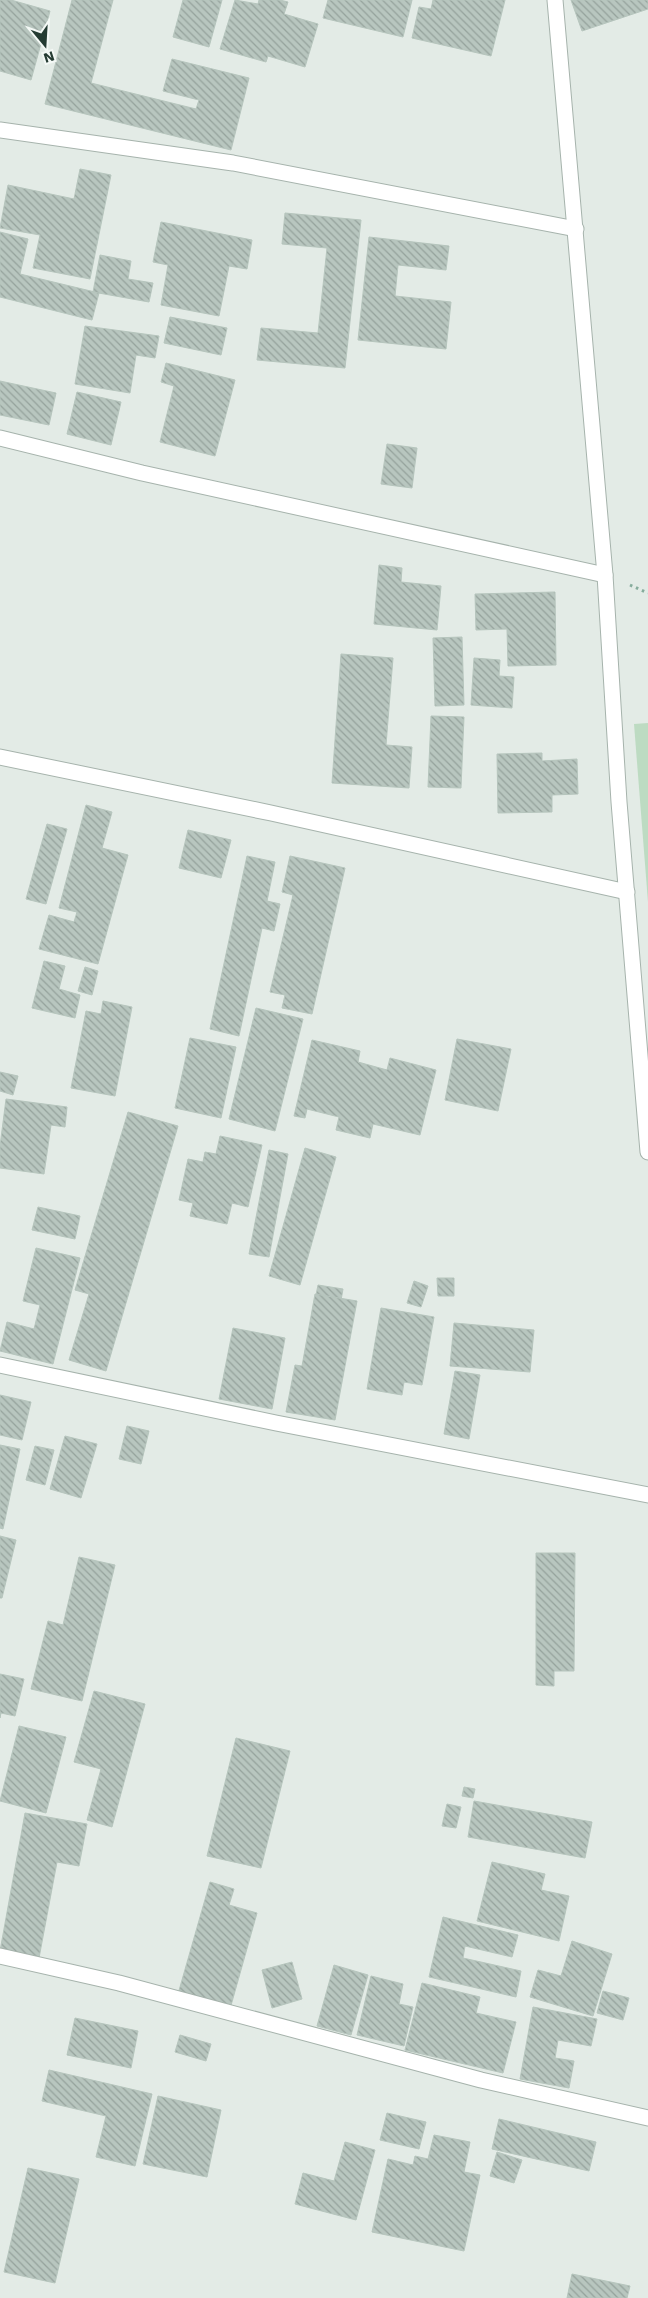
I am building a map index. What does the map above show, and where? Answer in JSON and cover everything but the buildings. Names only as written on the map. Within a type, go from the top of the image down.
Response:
[{"type":"street","points":[[555,0],[605,575],[619,802],[648,1152]]},
{"type":"street","points":[[0,130],[233,163],[576,229]]},
{"type":"street","points":[[0,438],[142,473],[605,575]]},
{"type":"street","points":[[0,757],[271,813],[627,892]]},
{"type":"street","points":[[0,1365],[276,1424],[648,1495]]},
{"type":"street","points":[[0,1956],[119,1984],[481,2080],[648,2118]]},
{"type":"green space","points":[[648,723],[648,902],[634,724]]}]
